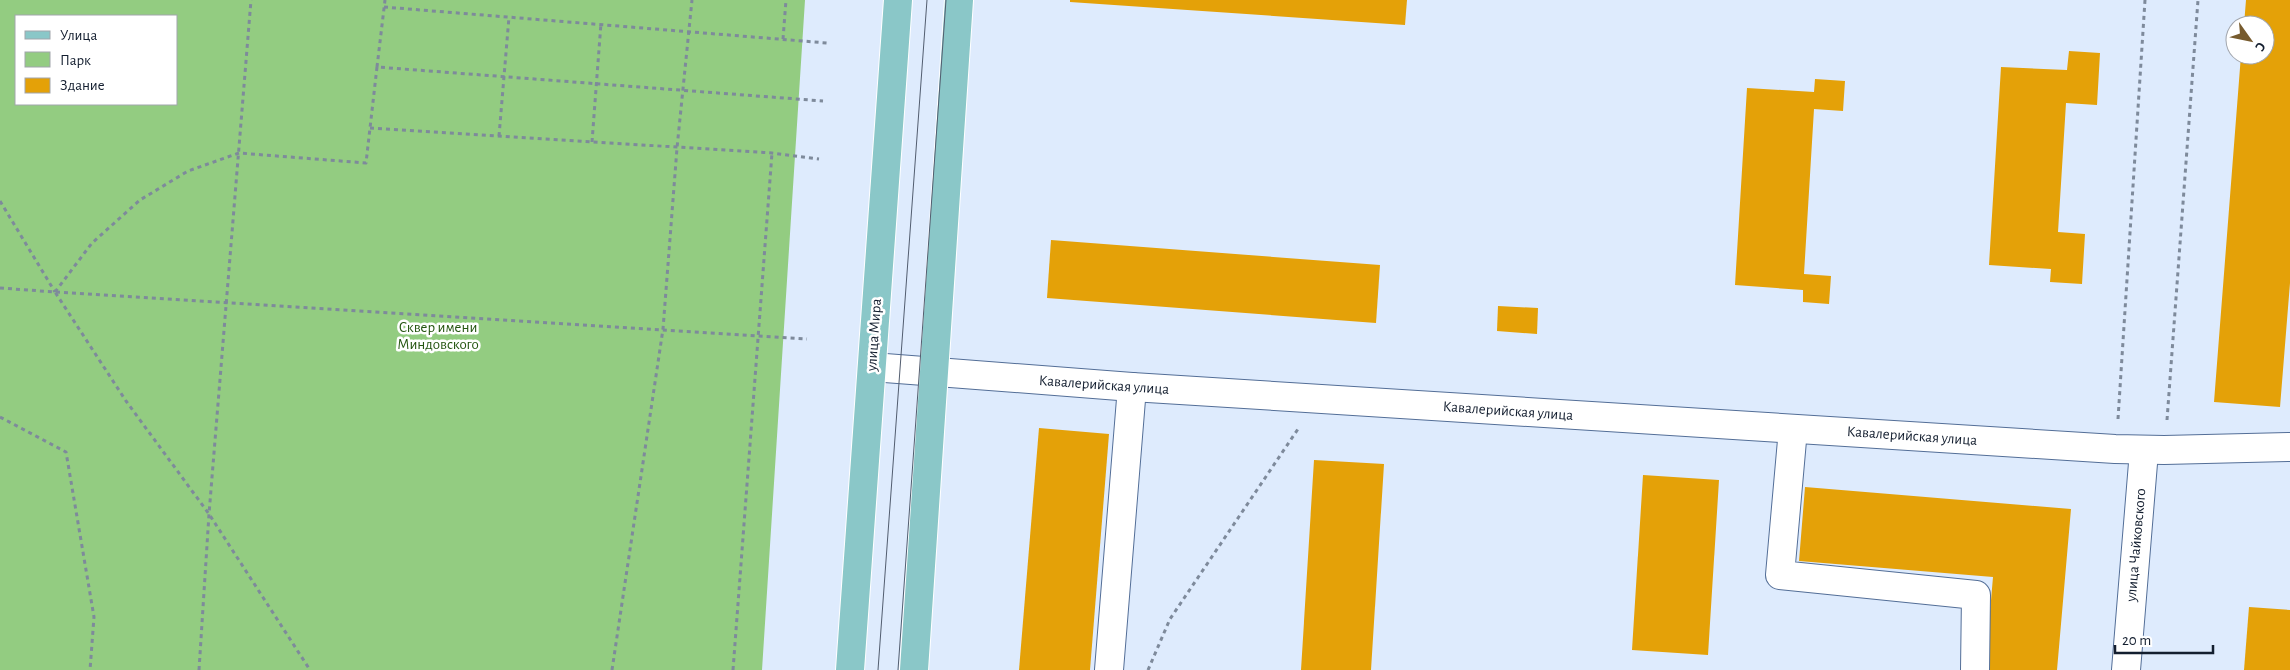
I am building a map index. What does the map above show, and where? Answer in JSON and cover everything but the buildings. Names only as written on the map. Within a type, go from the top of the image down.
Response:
[{"type":"main road","name":"улица Мира","points":[[850,670],[898,0]]},
{"type":"main road","points":[[914,670],[959,0]]},
{"type":"street","name":"Кавалерийская улица","points":[[872,367],[1132,387],[2154,451],[2290,447]]},
{"type":"street","points":[[1110,670],[1132,387]]},
{"type":"street","points":[[1792,429],[1780,575],[1976,595],[1974,670]]},
{"type":"street","name":"улица Чайковского","points":[[2126,670],[2154,451]]},
{"type":"path","points":[[200,670],[209,514],[251,0]]},
{"type":"path","points":[[55,292],[92,243],[140,200],[188,171],[239,153],[366,163],[385,0]]},
{"type":"path","points":[[612,670],[663,329],[682,90],[692,0]]},
{"type":"path","points":[[783,39],[786,0]]},
{"type":"path","points":[[2118,420],[2145,0]]},
{"type":"path","points":[[2154,451],[2198,0]]},
{"type":"path","points":[[384,7],[601,23],[827,43]]},
{"type":"path","points":[[499,136],[509,16]]},
{"type":"path","points":[[592,142],[601,23]]},
{"type":"path","points":[[377,66],[824,101]]},
{"type":"path","points":[[370,128],[772,153],[819,159]]},
{"type":"path","points":[[733,670],[772,153]]},
{"type":"path","points":[[0,201],[55,292],[126,402],[209,514],[310,670]]},
{"type":"path","points":[[0,288],[808,339]]},
{"type":"path","points":[[0,417],[66,452],[94,617],[90,670]]},
{"type":"path","points":[[1148,670],[1170,619],[1302,422]]},
{"type":"green space","name":"Сквер имени Миндовского","points":[[0,0],[805,0],[762,670],[0,670]]},
{"type":"tram line","points":[[878,670],[927,0]]},
{"type":"tram line","points":[[898,670],[946,0]]}]
